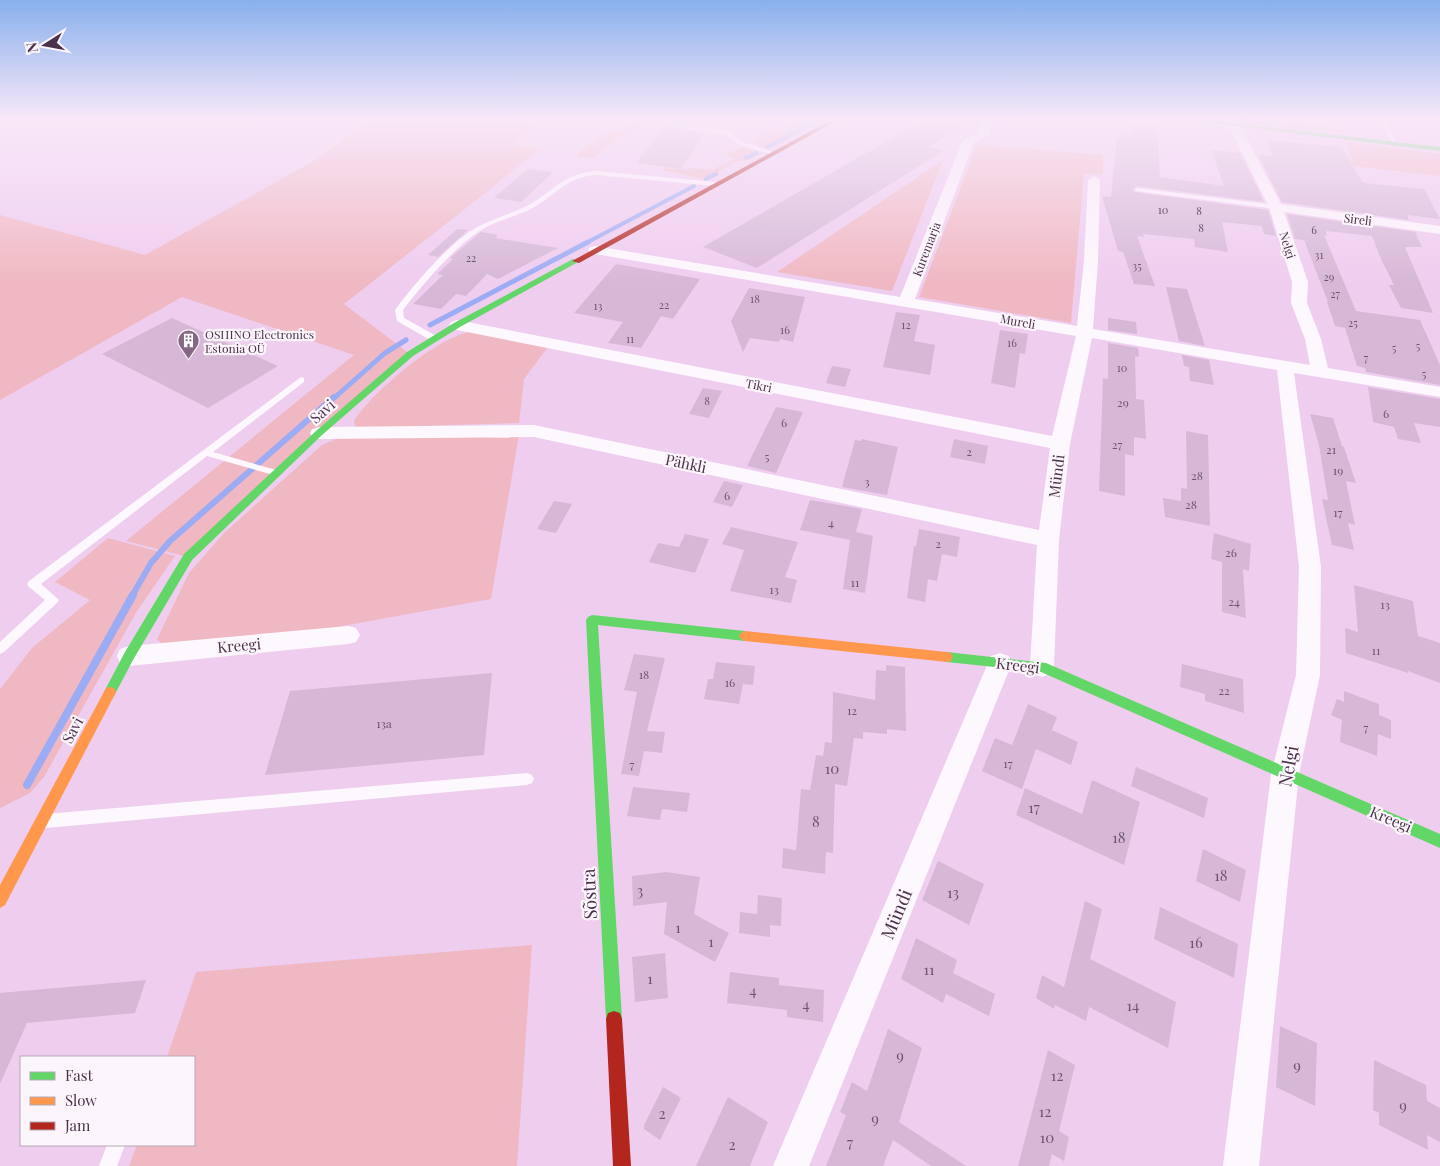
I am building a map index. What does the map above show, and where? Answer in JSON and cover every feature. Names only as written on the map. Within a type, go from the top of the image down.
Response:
[{"type":"street","name":"Savi","points":[[0,900],[129,656],[188,557],[319,433],[410,354],[457,325],[733,174]]},
{"type":"street","name":"Kuremarja","points":[[906,302],[956,174]]},
{"type":"street","name":"Nelgi","points":[[1259,174],[1276,207],[1300,282],[1299,303],[1313,339],[1320,371]]},
{"type":"street","name":"Mündi","points":[[1042,667],[1048,540],[1060,444],[1085,333],[1094,180]]},
{"type":"street","name":"Sireli","points":[[1276,207],[1440,230]]},
{"type":"street","name":"Mureli","points":[[595,250],[1440,392]]},
{"type":"street","name":"Tikri","points":[[457,325],[1060,444]]},
{"type":"street","name":"Nelgi","points":[[1241,1166],[1285,774],[1308,674],[1310,567],[1285,367]]},
{"type":"street","name":"Pähkli","points":[[319,433],[534,431],[1048,540]]},
{"type":"street","name":"Kreegi","points":[[592,620],[1042,667],[1440,840]]},
{"type":"street","name":"Sõstra","points":[[592,620],[622,1166]]},
{"type":"street","name":"Kreegi","points":[[129,656],[348,635]]},
{"type":"street","name":"Mündi","points":[[791,1166],[1000,663]]},
{"type":"lane","points":[[435,339],[400,319],[399,310],[425,278],[473,231],[534,204],[566,180],[582,174]]},
{"type":"lane","points":[[611,174],[715,184]]},
{"type":"lane","points":[[1138,190],[1276,207]]},
{"type":"lane","points":[[0,660],[2,657],[0,649],[53,600],[33,584],[301,380]]},
{"type":"lane","points":[[206,453],[277,473]]},
{"type":"lane","points":[[42,821],[527,779]]},
{"type":"lane","points":[[108,1166],[116,1146]]},
{"type":"shaded area","points":[[290,174],[508,174],[344,304],[410,354],[188,557],[126,541],[354,355],[182,297],[0,400],[0,215],[145,255]]},
{"type":"shaded area","points":[[683,174],[718,174],[709,180]]},
{"type":"shaded area","points":[[922,174],[937,174],[892,291],[777,272]]},
{"type":"shaded area","points":[[966,174],[1084,174],[1071,323],[919,297]]},
{"type":"shaded area","points":[[469,332],[548,347],[524,379],[519,423],[356,428],[354,421],[389,382],[439,345]]},
{"type":"shaded area","points":[[519,435],[491,599],[331,628],[163,645],[157,639],[189,573],[224,533],[322,445],[336,439],[352,436]]},
{"type":"shaded area","points":[[108,538],[175,556],[137,611],[44,777],[30,793],[0,808],[0,689],[32,648],[90,600],[55,582]]},
{"type":"shaded area","points":[[532,945],[517,1166],[129,1166],[137,1146],[195,1146],[195,1056],[167,1056],[196,972]]},
{"type":"building","points":[[522,174],[550,174],[521,202],[494,198]]},
{"type":"building","points":[[829,174],[906,174],[757,268],[703,247]]},
{"type":"building","points":[[1113,174],[1160,174],[1160,177],[1224,186],[1220,174],[1250,174],[1264,202],[1137,186],[1133,189],[1134,192],[1268,210],[1276,236],[1264,234],[1262,226],[1222,222],[1228,252],[1195,247],[1194,239],[1143,234],[1144,237],[1137,236],[1155,286],[1134,284],[1123,252],[1118,251],[1102,196],[1111,197]]},
{"type":"building","points":[[1268,174],[1358,174],[1363,183],[1424,189],[1440,219],[1407,215],[1409,220],[1282,202]]},
{"type":"building","points":[[1287,214],[1415,232],[1422,247],[1405,247],[1433,313],[1401,308],[1389,285],[1394,285],[1372,236],[1326,231],[1327,236],[1324,235],[1356,311],[1420,320],[1440,365],[1440,385],[1366,372],[1365,368],[1357,366],[1345,328],[1335,326],[1328,302],[1304,240],[1295,239]]},
{"type":"building","points":[[457,229],[468,230],[438,257],[428,255]]},
{"type":"building","points":[[481,232],[498,235],[495,238],[558,248],[498,279],[487,274],[466,296],[456,294],[441,309],[413,304],[443,275],[437,274],[453,259],[450,258]]},
{"type":"building","points":[[616,264],[700,279],[673,319],[661,316],[641,348],[608,343],[623,322],[574,313]]},
{"type":"building","points":[[1166,287],[1187,289],[1205,346],[1179,341]]},
{"type":"building","points":[[749,288],[805,297],[793,342],[780,339],[779,342],[750,338],[743,352],[731,321]]},
{"type":"building","points":[[896,312],[920,315],[914,341],[935,345],[930,375],[883,367]]},
{"type":"building","name":"OSHINO Electronics Estonia OÜ","points":[[172,318],[278,366],[208,408],[102,354]]},
{"type":"building","points":[[1108,318],[1136,322],[1137,334],[1108,330]]},
{"type":"building","points":[[1000,330],[1028,334],[1025,354],[1020,353],[1015,388],[991,383]]},
{"type":"building","points":[[1108,343],[1138,348],[1139,357],[1135,356],[1136,399],[1144,400],[1146,439],[1134,437],[1134,456],[1125,454],[1125,496],[1099,491],[1103,378],[1108,379]]},
{"type":"building","points":[[1182,355],[1209,360],[1214,385],[1190,381],[1189,367],[1184,366]]},
{"type":"building","points":[[832,366],[851,369],[845,387],[826,383]]},
{"type":"building","points":[[1368,387],[1440,399],[1440,427],[1414,423],[1421,443],[1398,439],[1394,427],[1373,422]]},
{"type":"building","points":[[703,388],[722,391],[709,418],[689,414]]},
{"type":"building","points":[[776,407],[803,412],[776,473],[747,466]]},
{"type":"building","points":[[1310,414],[1333,418],[1356,483],[1346,481],[1355,525],[1348,523],[1354,550],[1332,545],[1322,499],[1328,500],[1319,445]]},
{"type":"building","points":[[1186,431],[1208,435],[1210,526],[1165,517],[1163,498],[1181,501],[1181,488],[1187,489]]},
{"type":"building","points":[[862,439],[898,447],[887,495],[842,487],[855,440],[861,441]]},
{"type":"building","points":[[954,439],[988,446],[985,464],[950,457]]},
{"type":"building","points":[[724,481],[743,485],[732,507],[713,502]]},
{"type":"building","points":[[810,500],[862,509],[856,532],[873,536],[865,593],[843,589],[850,540],[800,530]]},
{"type":"building","points":[[554,501],[572,504],[556,533],[537,529]]},
{"type":"building","points":[[731,527],[798,542],[785,577],[797,580],[791,603],[730,591],[744,550],[722,544]]},
{"type":"building","points":[[919,529],[960,537],[957,557],[942,554],[937,581],[928,579],[925,602],[907,598],[914,546],[916,546]]},
{"type":"building","points":[[1214,533],[1251,544],[1249,571],[1243,569],[1246,618],[1222,612],[1222,562],[1211,559]]},
{"type":"building","points":[[685,534],[709,539],[695,573],[649,562],[658,543],[679,547]]},
{"type":"building","points":[[1354,585],[1413,601],[1418,636],[1440,643],[1440,683],[1408,671],[1408,673],[1346,653],[1345,628],[1358,632]]},
{"type":"building","points":[[634,654],[665,658],[647,731],[665,732],[662,753],[644,751],[639,776],[621,774],[637,692],[624,690]]},
{"type":"building","points":[[716,662],[755,666],[753,685],[743,684],[739,704],[704,699],[708,679],[713,679]]},
{"type":"building","points":[[1182,664],[1243,679],[1244,713],[1205,701],[1205,694],[1180,687]]},
{"type":"building","points":[[886,665],[905,667],[906,731],[887,729],[887,734],[863,732],[863,739],[854,738],[847,786],[835,784],[833,853],[826,852],[825,874],[782,868],[783,848],[796,850],[801,789],[810,790],[816,755],[823,756],[825,742],[832,743],[833,692],[875,700],[876,670],[886,671]]},
{"type":"building","points":[[492,673],[484,755],[265,775],[290,691]]},
{"type":"building","points":[[1344,691],[1379,704],[1379,715],[1391,720],[1391,739],[1378,734],[1377,756],[1340,742],[1342,720],[1331,715],[1337,699],[1344,702]]},
{"type":"building","points":[[1028,704],[1057,717],[1052,730],[1078,742],[1071,765],[1036,749],[1022,789],[982,771],[995,738],[1012,745]]},
{"type":"building","points":[[1136,767],[1208,798],[1204,818],[1131,786]]},
{"type":"building","points":[[1092,780],[1140,802],[1124,865],[1016,815],[1025,788],[1082,814]]},
{"type":"building","points":[[633,787],[690,793],[687,812],[662,809],[660,820],[627,816]]},
{"type":"building","points":[[1203,849],[1246,870],[1240,902],[1196,881]]},
{"type":"building","points":[[938,861],[984,884],[969,925],[922,900]]},
{"type":"building","points":[[666,872],[700,877],[694,914],[729,933],[715,962],[664,934],[667,902],[633,906],[632,876]]},
{"type":"building","points":[[758,895],[782,898],[781,926],[770,925],[770,937],[739,933],[740,912],[757,914]]},
{"type":"building","points":[[1085,901],[1102,909],[1090,959],[1176,1002],[1168,1048],[1089,1007],[1086,1021],[1055,1005],[1054,1009],[1036,998],[1042,975],[1064,987]]},
{"type":"building","points":[[1160,907],[1238,944],[1234,978],[1154,939]]},
{"type":"building","points":[[916,938],[957,960],[953,973],[995,994],[989,1016],[946,994],[943,1003],[901,979]]},
{"type":"building","points":[[665,953],[668,998],[635,1002],[632,957]]},
{"type":"building","points":[[730,972],[779,978],[779,985],[824,990],[823,1022],[787,1017],[787,1010],[727,1003]]},
{"type":"building","points":[[146,980],[135,1013],[27,1023],[0,1084],[0,993]]},
{"type":"building","points":[[1280,1026],[1317,1043],[1315,1106],[1276,1087]]},
{"type":"building","points":[[888,1029],[922,1048],[899,1122],[966,1166],[931,1166],[893,1140],[883,1166],[826,1166],[846,1115],[840,1112],[852,1082],[867,1091]]},
{"type":"building","points":[[1048,1050],[1075,1065],[1059,1131],[1069,1137],[1064,1161],[1052,1154],[1049,1166],[1018,1166]]},
{"type":"building","points":[[1374,1060],[1426,1085],[1427,1101],[1440,1108],[1440,1142],[1427,1135],[1428,1150],[1379,1125],[1379,1113],[1373,1110]]},
{"type":"building","points":[[663,1087],[681,1098],[660,1140],[644,1129],[644,1125]]},
{"type":"building","points":[[728,1097],[768,1122],[750,1166],[696,1166]]},
{"type":"waterway","points":[[706,179],[715,174]]},
{"type":"waterway","points":[[586,243],[694,186]]},
{"type":"waterway","points":[[430,325],[588,242]]},
{"type":"waterway","points":[[333,399],[385,353],[406,340]]},
{"type":"waterway","points":[[132,596],[151,563],[170,541],[334,397]]},
{"type":"waterway","points":[[27,785],[133,595]]},
{"type":"traffic: fast","points":[[110,692],[129,656],[188,557],[319,433],[410,354],[457,325],[576,261]]},
{"type":"traffic: fast","points":[[614,1019],[592,620],[745,636]]},
{"type":"traffic: fast","points":[[947,657],[1042,667],[1440,841]]},
{"type":"traffic: slow","points":[[745,636],[947,657]]},
{"type":"traffic: slow","points":[[0,900],[110,692]]},
{"type":"traffic: jam","points":[[576,261],[735,174]]},
{"type":"traffic: jam","points":[[614,1019],[622,1166]]},
{"type":"place","name":"OSHINO Electronics Estonia OÜ","points":[[189,360]]}]
